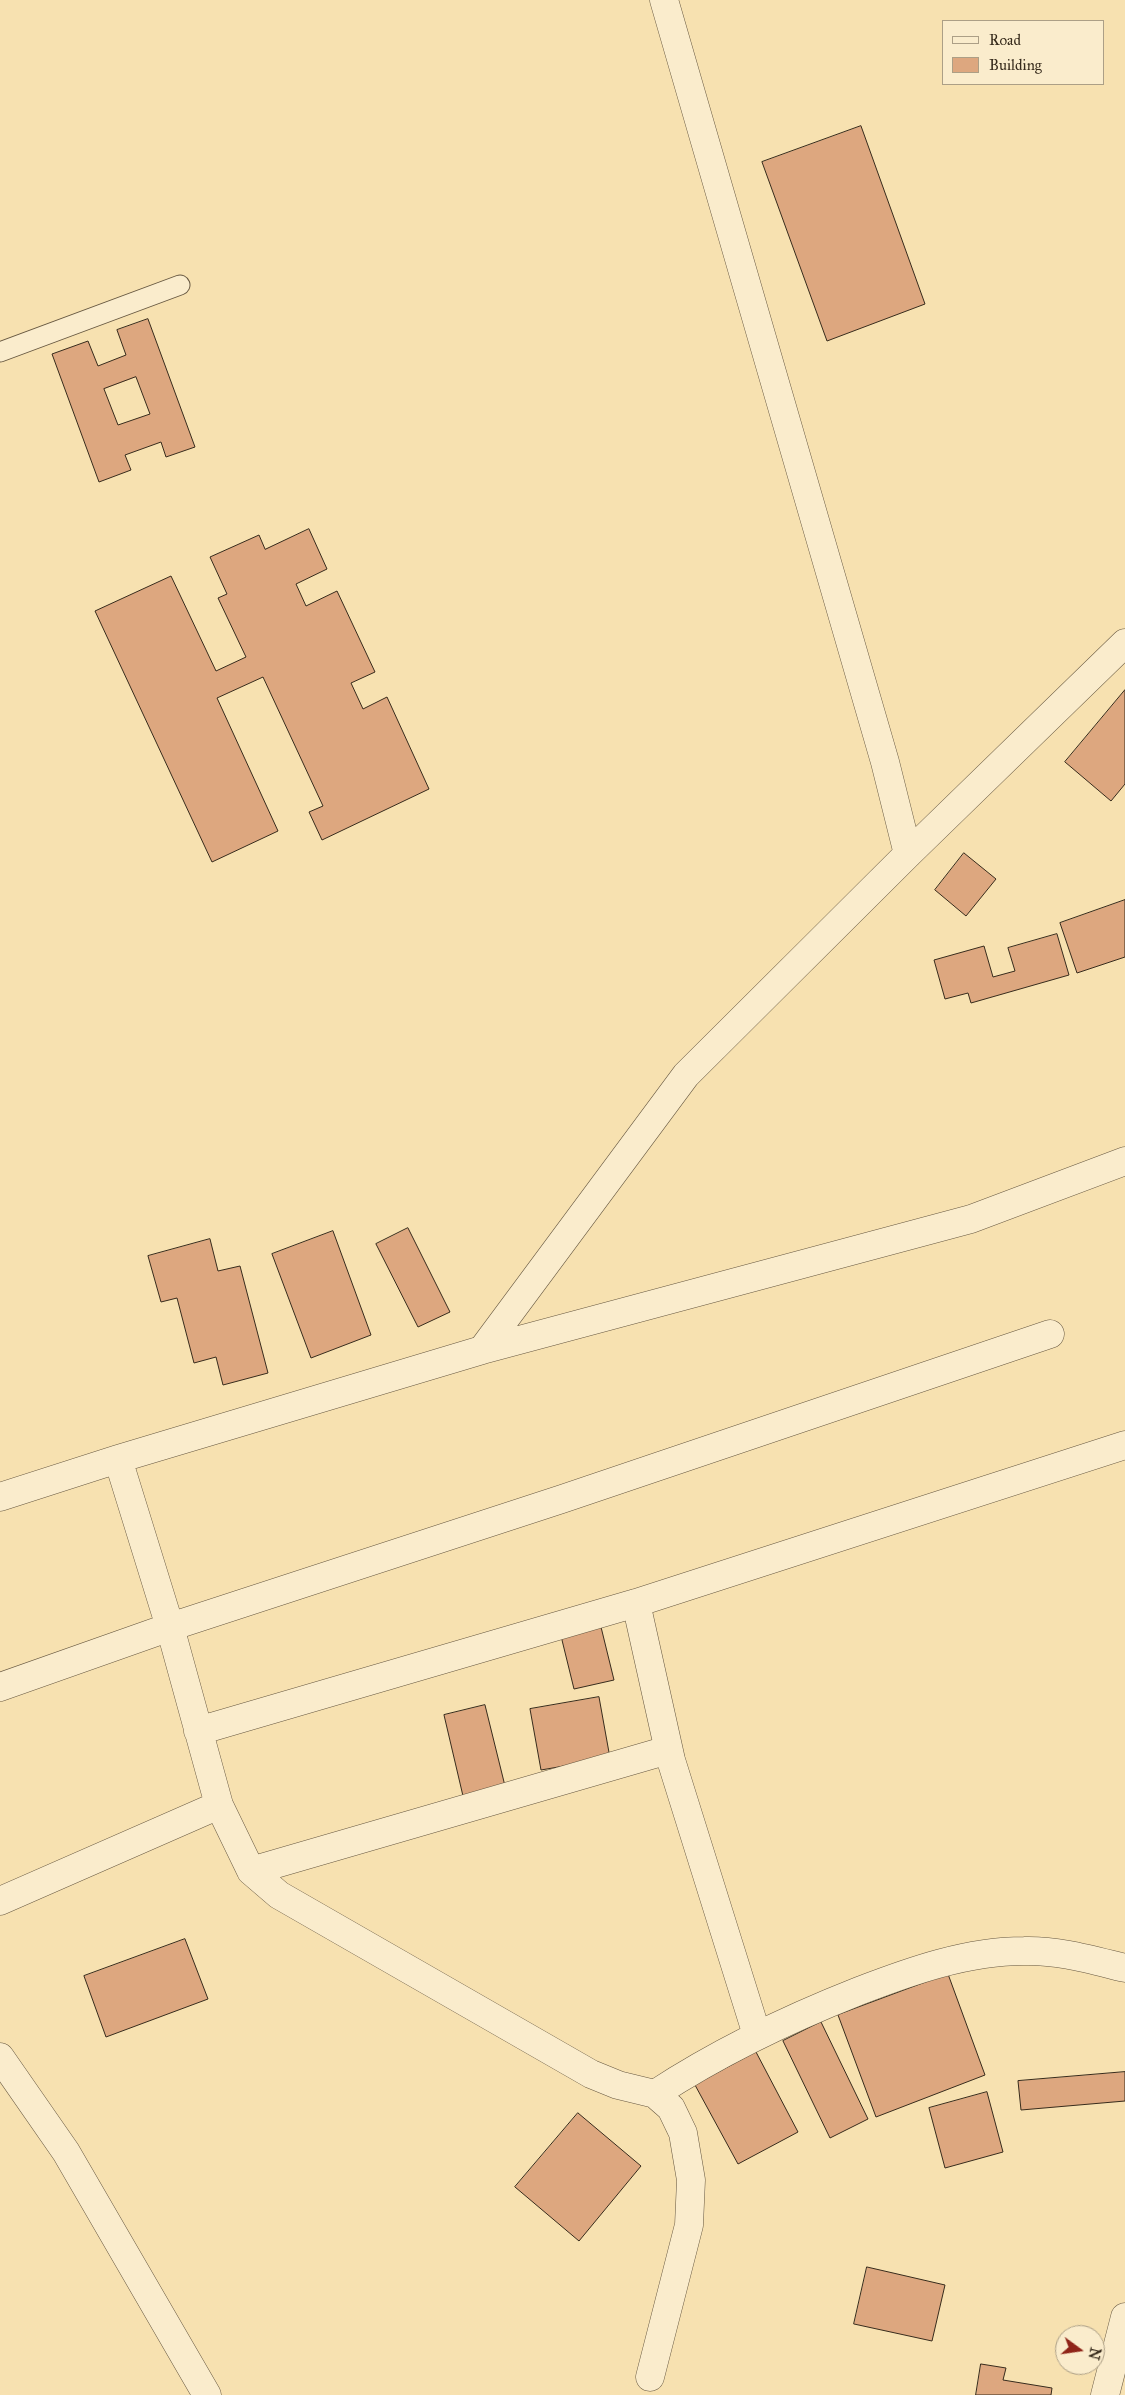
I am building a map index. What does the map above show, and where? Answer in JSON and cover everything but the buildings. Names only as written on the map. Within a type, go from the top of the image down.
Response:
[{"type":"street","points":[[664,0],[885,762],[908,854]]},
{"type":"street","points":[[482,1350],[686,1075],[908,854],[1125,643]]},
{"type":"street","points":[[0,1497],[118,1459],[482,1350],[971,1219],[1125,1161]]},
{"type":"street","points":[[0,1687],[170,1627],[552,1502],[1050,1334]]},
{"type":"street","points":[[198,1731],[636,1603],[1125,1445]]},
{"type":"street","points":[[118,1459],[170,1627],[219,1805],[251,1871],[279,1895],[591,2074],[618,2085],[655,2094],[671,2108],[683,2133],[691,2180],[689,2225],[650,2377]]},
{"type":"street","points":[[636,1603],[668,1750],[757,2035]]},
{"type":"street","points":[[251,1871],[668,1750]]},
{"type":"street","points":[[0,1901],[219,1805]]},
{"type":"street","points":[[655,2094],[757,2035],[832,2002],[911,1971],[982,1954],[1024,1951],[1063,1953],[1125,1968]]},
{"type":"street","points":[[0,2057],[66,2152],[207,2395]]},
{"type":"street","points":[[1105,2395],[1125,2317]]},
{"type":"lane","points":[[0,352],[180,285]]}]
